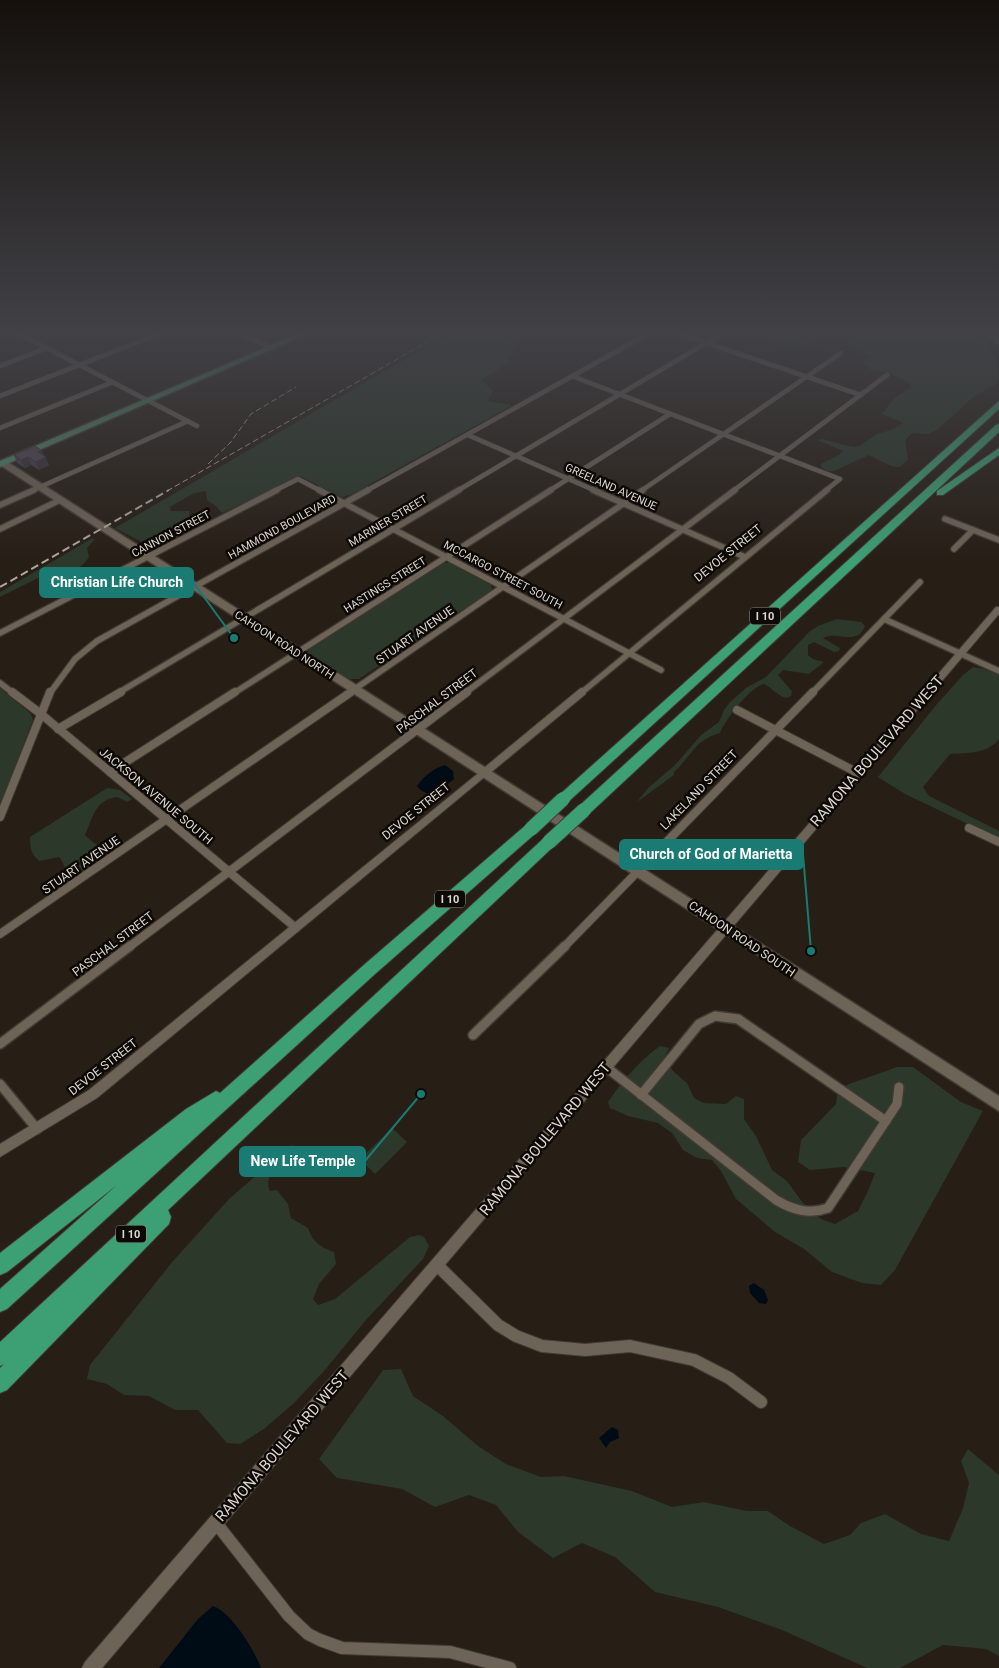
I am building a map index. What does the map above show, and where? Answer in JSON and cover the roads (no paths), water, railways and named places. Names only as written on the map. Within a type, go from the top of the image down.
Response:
[{"type":"highway","points":[[968,432],[976,419],[987,408]]},
{"type":"highway","name":"I 10","points":[[0,1302],[250,1077],[531,829],[995,408]]},
{"type":"highway","name":"I 10","points":[[0,1356],[549,842],[999,427]]},
{"type":"highway","points":[[785,624],[804,614],[842,582],[939,494],[999,451]]},
{"type":"highway","points":[[0,1265],[192,1115],[250,1077]]},
{"type":"highway","points":[[0,1383],[263,1111]]},
{"type":"main road","points":[[1,463],[131,408]]},
{"type":"main road","name":"CAHOON ROAD NORTH","points":[[1,463],[418,730]]},
{"type":"main road","points":[[418,730],[484,773]]},
{"type":"main road","name":"CAHOON ROAD SOUTH","points":[[484,773],[999,1104]]},
{"type":"street","points":[[0,428],[50,408]]},
{"type":"street","points":[[164,408],[197,426]]},
{"type":"street","name":"HAMMOND BOULEVARD","points":[[0,817],[44,704],[56,682],[82,652],[111,632],[516,408]]},
{"type":"street","name":"MARINER STREET","points":[[58,729],[598,408]]},
{"type":"street","points":[[654,408],[779,456]]},
{"type":"street","name":"STUART AVENUE","points":[[0,934],[761,408]]},
{"type":"street","name":"PASCHAL STREET","points":[[0,1044],[844,408]]},
{"type":"street","name":"HASTINGS STREET","points":[[110,772],[670,414]]},
{"type":"street","points":[[0,504],[188,421]]},
{"type":"street","name":"GREELAND AVENUE","points":[[468,435],[745,557]]},
{"type":"street","name":"DEVOE STREET","points":[[0,1151],[94,1094],[840,479],[779,456]]},
{"type":"street","name":"MCCARGO STREET SOUTH","points":[[298,479],[661,670]]},
{"type":"street","name":"CANNON STREET","points":[[0,633],[298,479]]},
{"type":"street","points":[[0,529],[60,500]]},
{"type":"street","points":[[945,519],[999,540]]},
{"type":"street","points":[[954,549],[973,530]]},
{"type":"street","name":"LAKELAND STREET","points":[[473,1035],[571,940],[920,582]]},
{"type":"street","name":"RAMONA BOULEVARD WEST","points":[[91,1668],[999,609]]},
{"type":"street","points":[[884,619],[999,671]]},
{"type":"street","name":"JACKSON AVENUE SOUTH","points":[[0,682],[41,714],[296,928]]},
{"type":"street","points":[[737,710],[858,774]]},
{"type":"street","points":[[968,828],[999,842]]},
{"type":"street","points":[[641,1095],[699,1024],[715,1016],[726,1016],[738,1019],[886,1120]]},
{"type":"street","points":[[606,1067],[776,1200],[788,1208],[804,1213],[818,1212],[828,1208],[896,1104],[899,1086]]},
{"type":"street","points":[[0,1084],[37,1129]]},
{"type":"street","points":[[437,1265],[498,1325],[528,1341],[542,1346],[584,1350],[630,1346],[694,1360],[729,1378],[761,1402]]},
{"type":"street","points":[[216,1523],[289,1616],[308,1634],[320,1640],[342,1648],[450,1652],[510,1668]]},
{"type":"railway","points":[[208,464],[230,443],[251,414],[261,408]]},
{"type":"railway","points":[[167,491],[312,408]]},
{"type":"railway","points":[[0,587],[169,490]]},
{"type":"place","name":"Christian Life Church","points":[[234,638]]},
{"type":"place","name":"Church of God of Marietta","points":[[811,951]]},
{"type":"place","name":"New Life Temple","points":[[421,1094]]}]
